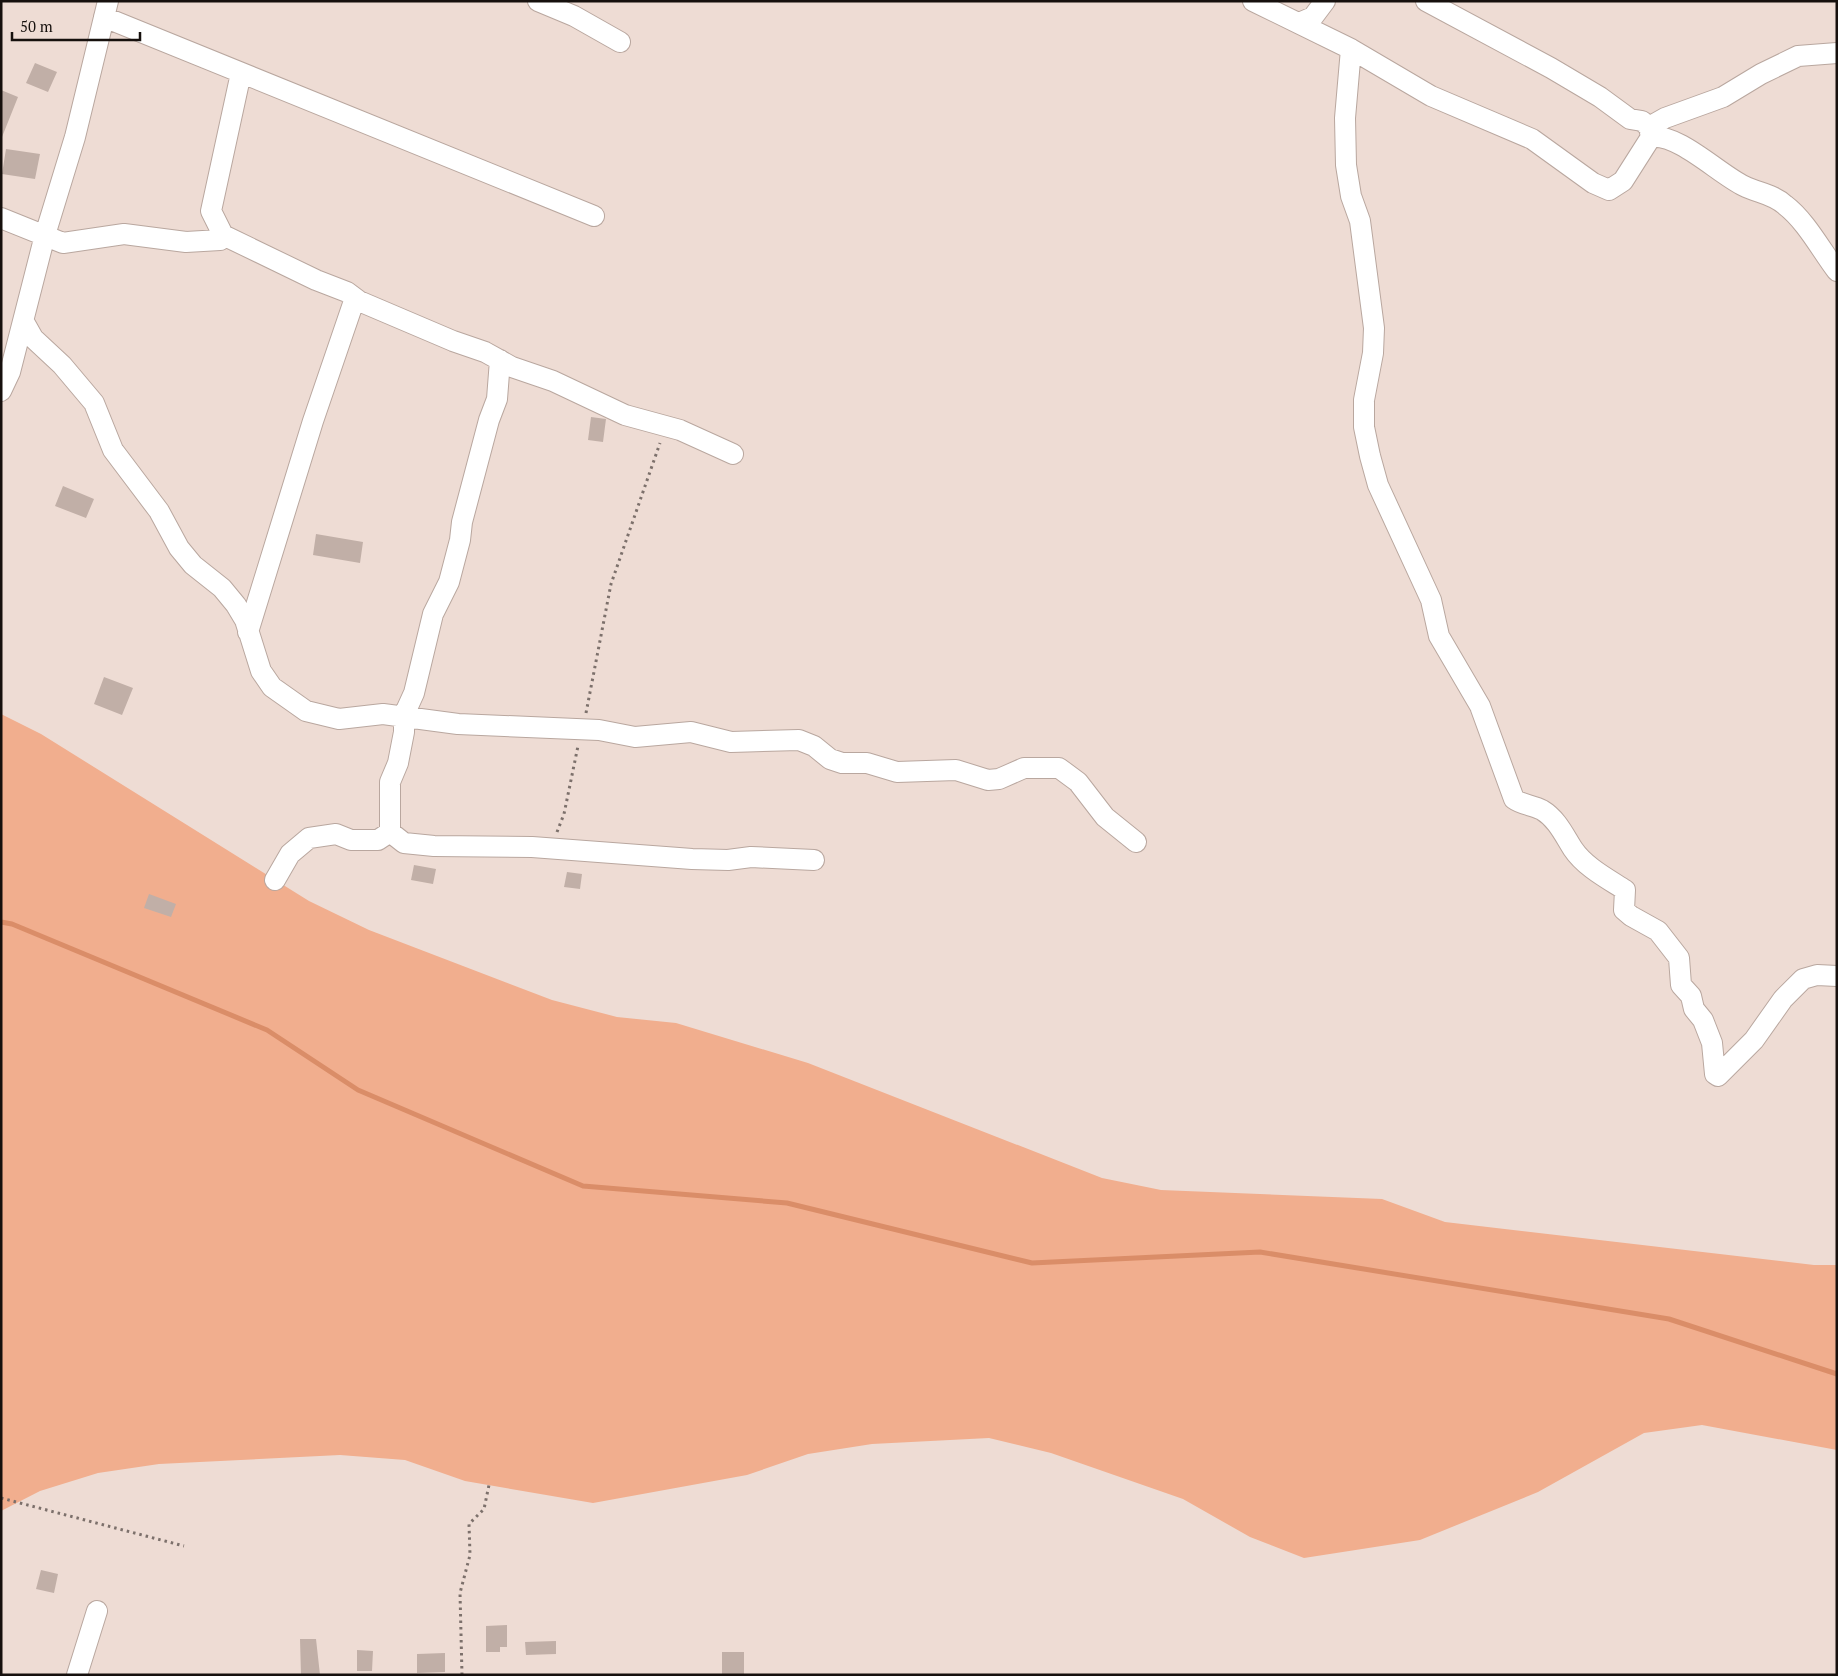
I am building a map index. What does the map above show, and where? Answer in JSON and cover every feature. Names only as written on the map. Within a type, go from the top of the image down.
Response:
[{"type":"street","points":[[538,1],[574,16],[620,42]]},
{"type":"street","points":[[1252,1],[1351,48],[1430,96],[1532,138],[1594,183],[1609,190],[1623,181],[1650,132],[1665,118],[1723,96],[1761,74],[1798,56],[1837,53]]},
{"type":"street","points":[[1299,23],[1313,17],[1325,1]]},
{"type":"street","points":[[1426,1],[1551,68],[1600,97],[1630,119],[1642,121],[1650,132],[1660,135],[1708,161],[1743,186],[1767,194],[1786,205],[1837,271]]},
{"type":"street","points":[[1,391],[10,372],[45,235],[75,137],[106,9],[241,72],[594,216]]},
{"type":"street","points":[[1351,48],[1345,118],[1346,165],[1351,196],[1360,220],[1374,328],[1374,353],[1364,400],[1364,427],[1370,456],[1378,485],[1430,600],[1443,644],[1480,706],[1514,799],[1524,805],[1542,810],[1555,822],[1584,861],[1625,890],[1623,908],[1626,913],[1655,928],[1668,941],[1680,961],[1681,985],[1691,996],[1694,1009],[1703,1020],[1712,1043],[1715,1074],[1718,1076],[1754,1040],[1783,999],[1803,979],[1817,975],[1837,976]]},
{"type":"street","points":[[241,72],[212,211],[223,235],[316,280],[347,292],[355,298],[453,341],[485,352],[512,367],[553,381],[625,415],[680,430],[733,454]]},
{"type":"street","points":[[1,218],[63,243],[124,234],[186,242],[220,240],[223,235]]},
{"type":"street","points":[[248,632],[313,421],[355,298]]},
{"type":"street","points":[[24,322],[33,338],[62,365],[94,403],[113,450],[159,510],[179,548],[194,565],[222,588],[236,605],[248,632],[261,671],[272,687],[306,711],[339,719],[384,714],[404,715],[458,724],[583,729],[636,737],[691,732],[731,742],[799,740],[814,746],[830,759],[842,763],[867,763],[897,772],[956,770],[988,780],[999,779],[1024,768],[1060,768],[1078,782],[1105,817],[1136,842]]},
{"type":"street","points":[[390,832],[390,782],[398,763],[404,732],[404,715],[414,692],[433,614],[452,573],[460,540],[462,522],[489,420],[498,399],[500,360]]},
{"type":"street","points":[[390,832],[404,843],[426,845],[551,849],[692,859],[728,860],[752,857],[814,860]]},
{"type":"street","points":[[276,880],[290,854],[309,838],[336,834],[351,840],[378,840],[390,832]]},
{"type":"street","points":[[78,1675],[97,1611]]},
{"type":"path","points":[[551,849],[564,814],[583,729],[611,584],[666,426]]},
{"type":"path","points":[[462,1675],[460,1593],[470,1555],[469,1524],[484,1509],[488,1485]]},
{"type":"path","points":[[1,1498],[184,1546]]},
{"type":"shaded area","points":[[1,714],[41,734],[309,901],[369,930],[552,1000],[617,1017],[676,1023],[808,1063],[1102,1178],[1161,1190],[1382,1199],[1445,1222],[1814,1265],[1837,1265],[1837,1450],[1702,1425],[1644,1433],[1538,1492],[1420,1540],[1304,1558],[1250,1537],[1183,1499],[1051,1453],[989,1438],[872,1444],[808,1454],[747,1475],[593,1503],[465,1481],[405,1460],[340,1455],[159,1464],[98,1473],[40,1491],[1,1511]]},
{"type":"building","points":[[35,63],[57,72],[48,92],[26,83]]},
{"type":"building","points":[[1,90],[18,97],[2,137],[1,137]]},
{"type":"building","points":[[6,149],[40,154],[35,179],[2,174]]},
{"type":"building","points":[[591,417],[606,419],[603,442],[588,440]]},
{"type":"building","points":[[63,486],[94,499],[86,518],[55,506]]},
{"type":"building","points":[[316,534],[363,542],[360,563],[313,555]]},
{"type":"building","points":[[104,677],[133,688],[122,715],[94,704]]},
{"type":"building","points":[[414,865],[436,869],[433,884],[411,880]]},
{"type":"building","points":[[567,872],[582,874],[580,889],[564,887]]},
{"type":"building","points":[[149,894],[176,904],[171,917],[144,908]]},
{"type":"building","points":[[41,1570],[58,1574],[54,1593],[36,1589]]},
{"type":"building","points":[[507,1625],[507,1647],[500,1647],[500,1652],[486,1652],[486,1626]]},
{"type":"building","points":[[300,1639],[316,1639],[320,1675],[301,1675]]},
{"type":"building","points":[[556,1641],[556,1654],[526,1655],[525,1642]]},
{"type":"building","points":[[357,1650],[373,1651],[372,1671],[357,1671]]},
{"type":"building","points":[[722,1652],[744,1652],[744,1675],[722,1675]]},
{"type":"building","points":[[445,1653],[445,1672],[417,1673],[417,1654]]},
{"type":"waterway","points":[[1,922],[12,924],[267,1030],[358,1090],[583,1186],[787,1203],[1032,1263],[1260,1252],[1669,1319],[1837,1374]]}]
